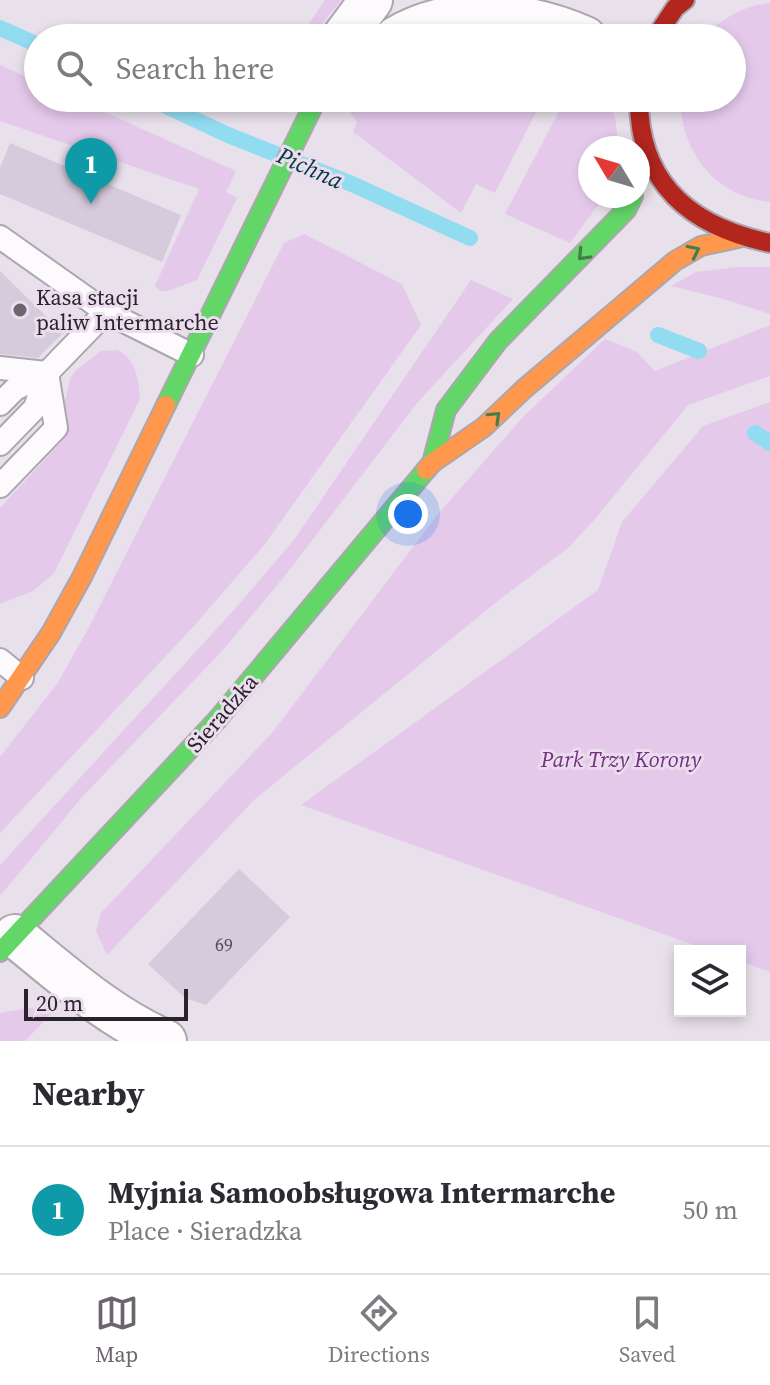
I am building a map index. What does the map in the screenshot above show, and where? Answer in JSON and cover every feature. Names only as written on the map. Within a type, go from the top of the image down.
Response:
[{"type":"main road","points":[[664,24],[685,0]]},
{"type":"main road","points":[[0,708],[51,633],[82,577],[312,112]]},
{"type":"main road","points":[[639,112],[644,136]]},
{"type":"main road","points":[[650,158],[662,182],[683,206],[708,225],[738,238],[770,243]]},
{"type":"main road","name":"Sieradzka","points":[[432,463],[446,410],[498,341],[627,208]]},
{"type":"main road","name":"Sieradzka","points":[[8,944],[217,720],[432,463],[484,427],[524,389],[675,261],[701,246],[738,238]]},
{"type":"street","points":[[353,24],[371,0]]},
{"type":"street","points":[[433,24],[495,15],[551,24]]},
{"type":"street","points":[[8,944],[141,1030],[165,1041]]},
{"type":"lane","points":[[0,237],[106,312],[192,355]]},
{"type":"lane","points":[[0,404],[15,389],[47,373],[106,312]]},
{"type":"lane","points":[[0,368],[47,373]]},
{"type":"lane","points":[[0,444],[35,408],[47,373]]},
{"type":"lane","points":[[0,486],[56,428],[47,373]]},
{"type":"lane","points":[[0,660],[22,678]]},
{"type":"green space","points":[[325,0],[341,0],[322,24],[309,24]]},
{"type":"green space","points":[[770,3],[770,202],[732,191],[704,168],[687,136],[681,112],[746,112],[746,24],[719,24],[751,7]]},
{"type":"green space","points":[[0,65],[24,76],[24,112],[104,112],[236,171],[226,192],[237,198],[197,280],[168,291],[160,291],[155,286],[199,189],[0,121]]},
{"type":"green space","points":[[350,112],[536,112],[495,193],[476,184],[461,213],[353,132],[357,122]]},
{"type":"green space","points":[[559,112],[613,112],[617,136],[578,136],[578,208],[596,208],[570,243],[505,214]]},
{"type":"green space","points":[[304,234],[402,284],[421,325],[264,545],[193,627],[0,833],[0,757],[57,684],[88,629],[284,243]]},
{"type":"green space","points":[[770,267],[770,314],[671,286],[696,272]]},
{"type":"green space","points":[[471,280],[513,299],[417,403],[284,577],[222,651],[83,796],[0,896],[0,865],[294,540]]},
{"type":"green space","points":[[770,325],[770,376],[688,405],[568,548],[499,600],[254,800],[107,955],[96,931],[101,913],[272,733],[438,514],[522,418],[605,339],[637,352],[655,371]]},
{"type":"green space","points":[[117,350],[132,364],[140,399],[54,573],[33,591],[0,604],[0,508],[62,441],[65,402],[75,371],[101,351]]},
{"type":"green space","name":"Park Trzy Korony","points":[[770,402],[770,972],[746,963],[746,945],[694,945],[301,805],[598,590],[622,522],[703,426]]},
{"type":"green space","points":[[30,1008],[53,1012],[25,1041],[0,1041],[0,1013]]},
{"type":"building","points":[[10,143],[181,215],[162,262],[0,194],[0,168]]},
{"type":"building","name":"Kasa stacji paliw Intermarche","points":[[0,271],[63,333],[38,358],[0,354]]},
{"type":"building","points":[[239,869],[290,917],[206,1005],[185,998],[148,964]]},
{"type":"waterway","name":"Pichna","points":[[0,28],[24,39]]},
{"type":"waterway","name":"Pichna","points":[[179,112],[352,184],[470,238]]},
{"type":"waterway","name":"Pichna","points":[[658,335],[699,351]]},
{"type":"waterway","name":"Pichna","points":[[755,433],[770,443]]},
{"type":"traffic: fast","points":[[166,405],[310,112]]},
{"type":"traffic: fast","points":[[432,463],[446,410],[498,341],[627,208]]},
{"type":"traffic: fast","points":[[0,952],[217,720],[426,470]]},
{"type":"traffic: slow","points":[[426,470],[484,427],[524,389],[675,261],[701,246],[738,238]]},
{"type":"traffic: slow","points":[[0,708],[51,633],[82,577],[166,405]]},
{"type":"traffic: jam","points":[[664,24],[685,0]]},
{"type":"traffic: jam","points":[[640,112],[648,155],[659,177],[675,197],[716,226],[770,243]]},
{"type":"place","name":"Myjnia Samoobsługowa Intermarche","points":[[91,204]]},
{"type":"place","name":"Kasa stacji paliw Intermarche","points":[[20,310]]}]
